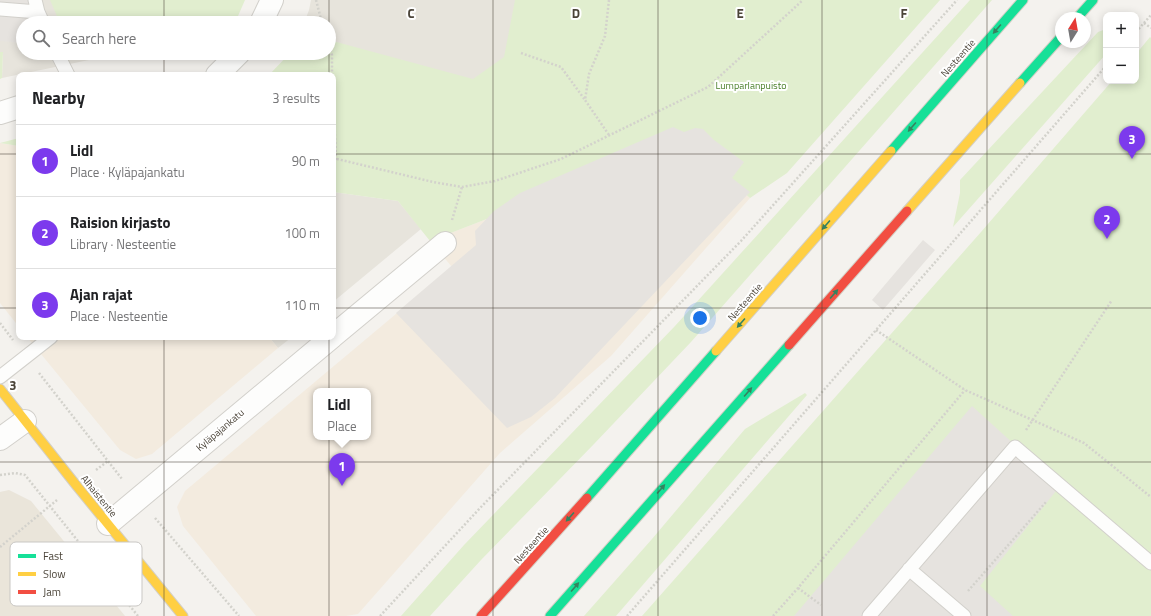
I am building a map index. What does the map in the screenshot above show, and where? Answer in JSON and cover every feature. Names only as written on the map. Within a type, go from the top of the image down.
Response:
[{"type":"main road","name":"Nesteentie","points":[[481,616],[596,488],[1023,0]]},
{"type":"main road","points":[[1082,12],[1093,0]]},
{"type":"main road","points":[[550,616],[1055,43]]},
{"type":"main road","name":"Alhaistentie","points":[[0,389],[123,542]]},
{"type":"main road","name":"Alhaistentie","points":[[142,566],[183,616]]},
{"type":"street","points":[[264,16],[272,0]]},
{"type":"street","points":[[220,72],[232,60]]},
{"type":"street","points":[[0,113],[16,108]]},
{"type":"street","name":"Kyläpajankatu","points":[[336,334],[445,243]]},
{"type":"street","name":"Kyläpajankatu","points":[[108,524],[329,340]]},
{"type":"street","points":[[0,439],[25,421]]},
{"type":"lane","points":[[0,9],[39,12]]},
{"type":"lane","points":[[60,60],[66,72]]},
{"type":"lane","points":[[0,378],[47,340]]},
{"type":"lane","points":[[869,616],[1015,447],[1151,563]]},
{"type":"lane","points":[[909,569],[959,612]]},
{"type":"path","points":[[316,0],[320,16]]},
{"type":"path","points":[[585,100],[589,74],[605,36],[609,0]]},
{"type":"path","points":[[336,159],[433,182],[462,187],[495,181],[561,159],[708,87],[803,0]]},
{"type":"path","points":[[380,616],[481,507],[741,241],[957,0]]},
{"type":"path","points":[[1139,29],[1151,15]]},
{"type":"path","points":[[1144,23],[1151,28]]},
{"type":"path","points":[[521,53],[561,67],[609,136]]},
{"type":"path","points":[[332,60],[332,72]]},
{"type":"path","points":[[627,616],[1103,69]]},
{"type":"path","points":[[445,243],[462,187]]},
{"type":"path","points":[[1015,447],[1112,300]]},
{"type":"path","points":[[0,323],[138,499],[239,616]]},
{"type":"path","points":[[876,330],[965,390],[1084,443],[1151,497]]},
{"type":"path","points":[[772,616],[798,588],[965,390]]},
{"type":"path","points":[[0,475],[15,473],[25,475],[78,542]]},
{"type":"path","points":[[959,612],[1060,486]]},
{"type":"path","points":[[0,547],[49,506]]},
{"type":"path","points":[[798,588],[821,605]]},
{"type":"path","points":[[130,606],[138,616]]},
{"type":"shaded area","points":[[0,0],[73,0],[77,16],[16,16],[16,60],[89,60],[31,72],[16,72],[16,75],[2,78],[3,53],[0,52]]},
{"type":"shaded area","points":[[0,0],[35,0],[41,16],[16,16],[16,42],[0,41]]},
{"type":"shaded area","points":[[311,0],[556,0],[475,137],[336,76],[336,72],[327,72],[304,60],[336,60],[336,16],[307,16]]},
{"type":"shaded area","points":[[673,127],[684,132],[695,128],[703,129],[714,140],[744,162],[732,178],[750,192],[555,398],[531,417],[507,428],[396,313],[476,245],[475,231],[494,211],[520,193]]},
{"type":"shaded area","points":[[685,142],[750,198],[611,356],[500,453],[358,614],[346,616],[256,616],[183,526],[177,507],[185,491],[452,267],[430,241]]},
{"type":"shaded area","points":[[0,143],[16,146],[16,323],[0,303]]},
{"type":"shaded area","points":[[336,192],[398,201],[421,229],[336,300]]},
{"type":"shaded area","points":[[923,240],[935,250],[883,310],[872,300]]},
{"type":"shaded area","points":[[29,340],[271,340],[278,348],[152,454],[136,459],[120,450]]},
{"type":"shaded area","points":[[271,340],[288,340],[278,348]]},
{"type":"shaded area","points":[[972,406],[1060,486],[980,586],[1013,616],[794,616]]},
{"type":"shaded area","points":[[9,490],[31,501],[65,542],[10,542],[10,606],[117,606],[125,616],[0,616],[0,492]]},
{"type":"green space","points":[[50,0],[245,0],[238,16],[57,16]]},
{"type":"green space","name":"Lumparlanpuisto","points":[[515,0],[940,0],[787,173],[750,198],[685,142],[430,241],[398,201],[336,192],[336,72],[272,72],[283,60],[336,60],[336,42],[473,79],[504,57]]},
{"type":"green space","points":[[970,0],[992,0],[691,342],[481,560],[430,616],[401,616],[464,545],[675,326]]},
{"type":"green space","points":[[1103,30],[1103,57],[953,227],[960,193],[960,180],[1083,48],[1091,48],[1091,40],[1098,32]]},
{"type":"green space","points":[[1150,37],[1151,616],[642,616],[981,232],[1109,84],[1139,84],[1139,50]]},
{"type":"green space","points":[[0,52],[3,52],[2,78],[0,79]]},
{"type":"green space","points":[[16,139],[16,146],[0,143]]},
{"type":"green space","points":[[805,393],[807,395],[616,616],[584,616],[652,539],[745,429]]},
{"type":"traffic: fast","points":[[891,151],[1023,0]]},
{"type":"traffic: fast","points":[[1082,12],[1093,0]]},
{"type":"traffic: fast","points":[[1020,83],[1055,44]]},
{"type":"traffic: fast","points":[[550,616],[789,345]]},
{"type":"traffic: fast","points":[[587,498],[716,351]]},
{"type":"traffic: slow","points":[[907,211],[1020,83]]},
{"type":"traffic: slow","points":[[716,351],[891,151]]},
{"type":"traffic: slow","points":[[0,389],[123,542]]},
{"type":"traffic: slow","points":[[142,566],[183,616]]},
{"type":"traffic: jam","points":[[789,345],[907,211]]},
{"type":"traffic: jam","points":[[481,616],[587,498]]},
{"type":"place","name":"Ajan rajat","points":[[1132,159]]},
{"type":"place","name":"Raision kirjasto","points":[[1107,239]]},
{"type":"place","name":"Lidl","points":[[342,486]]}]
